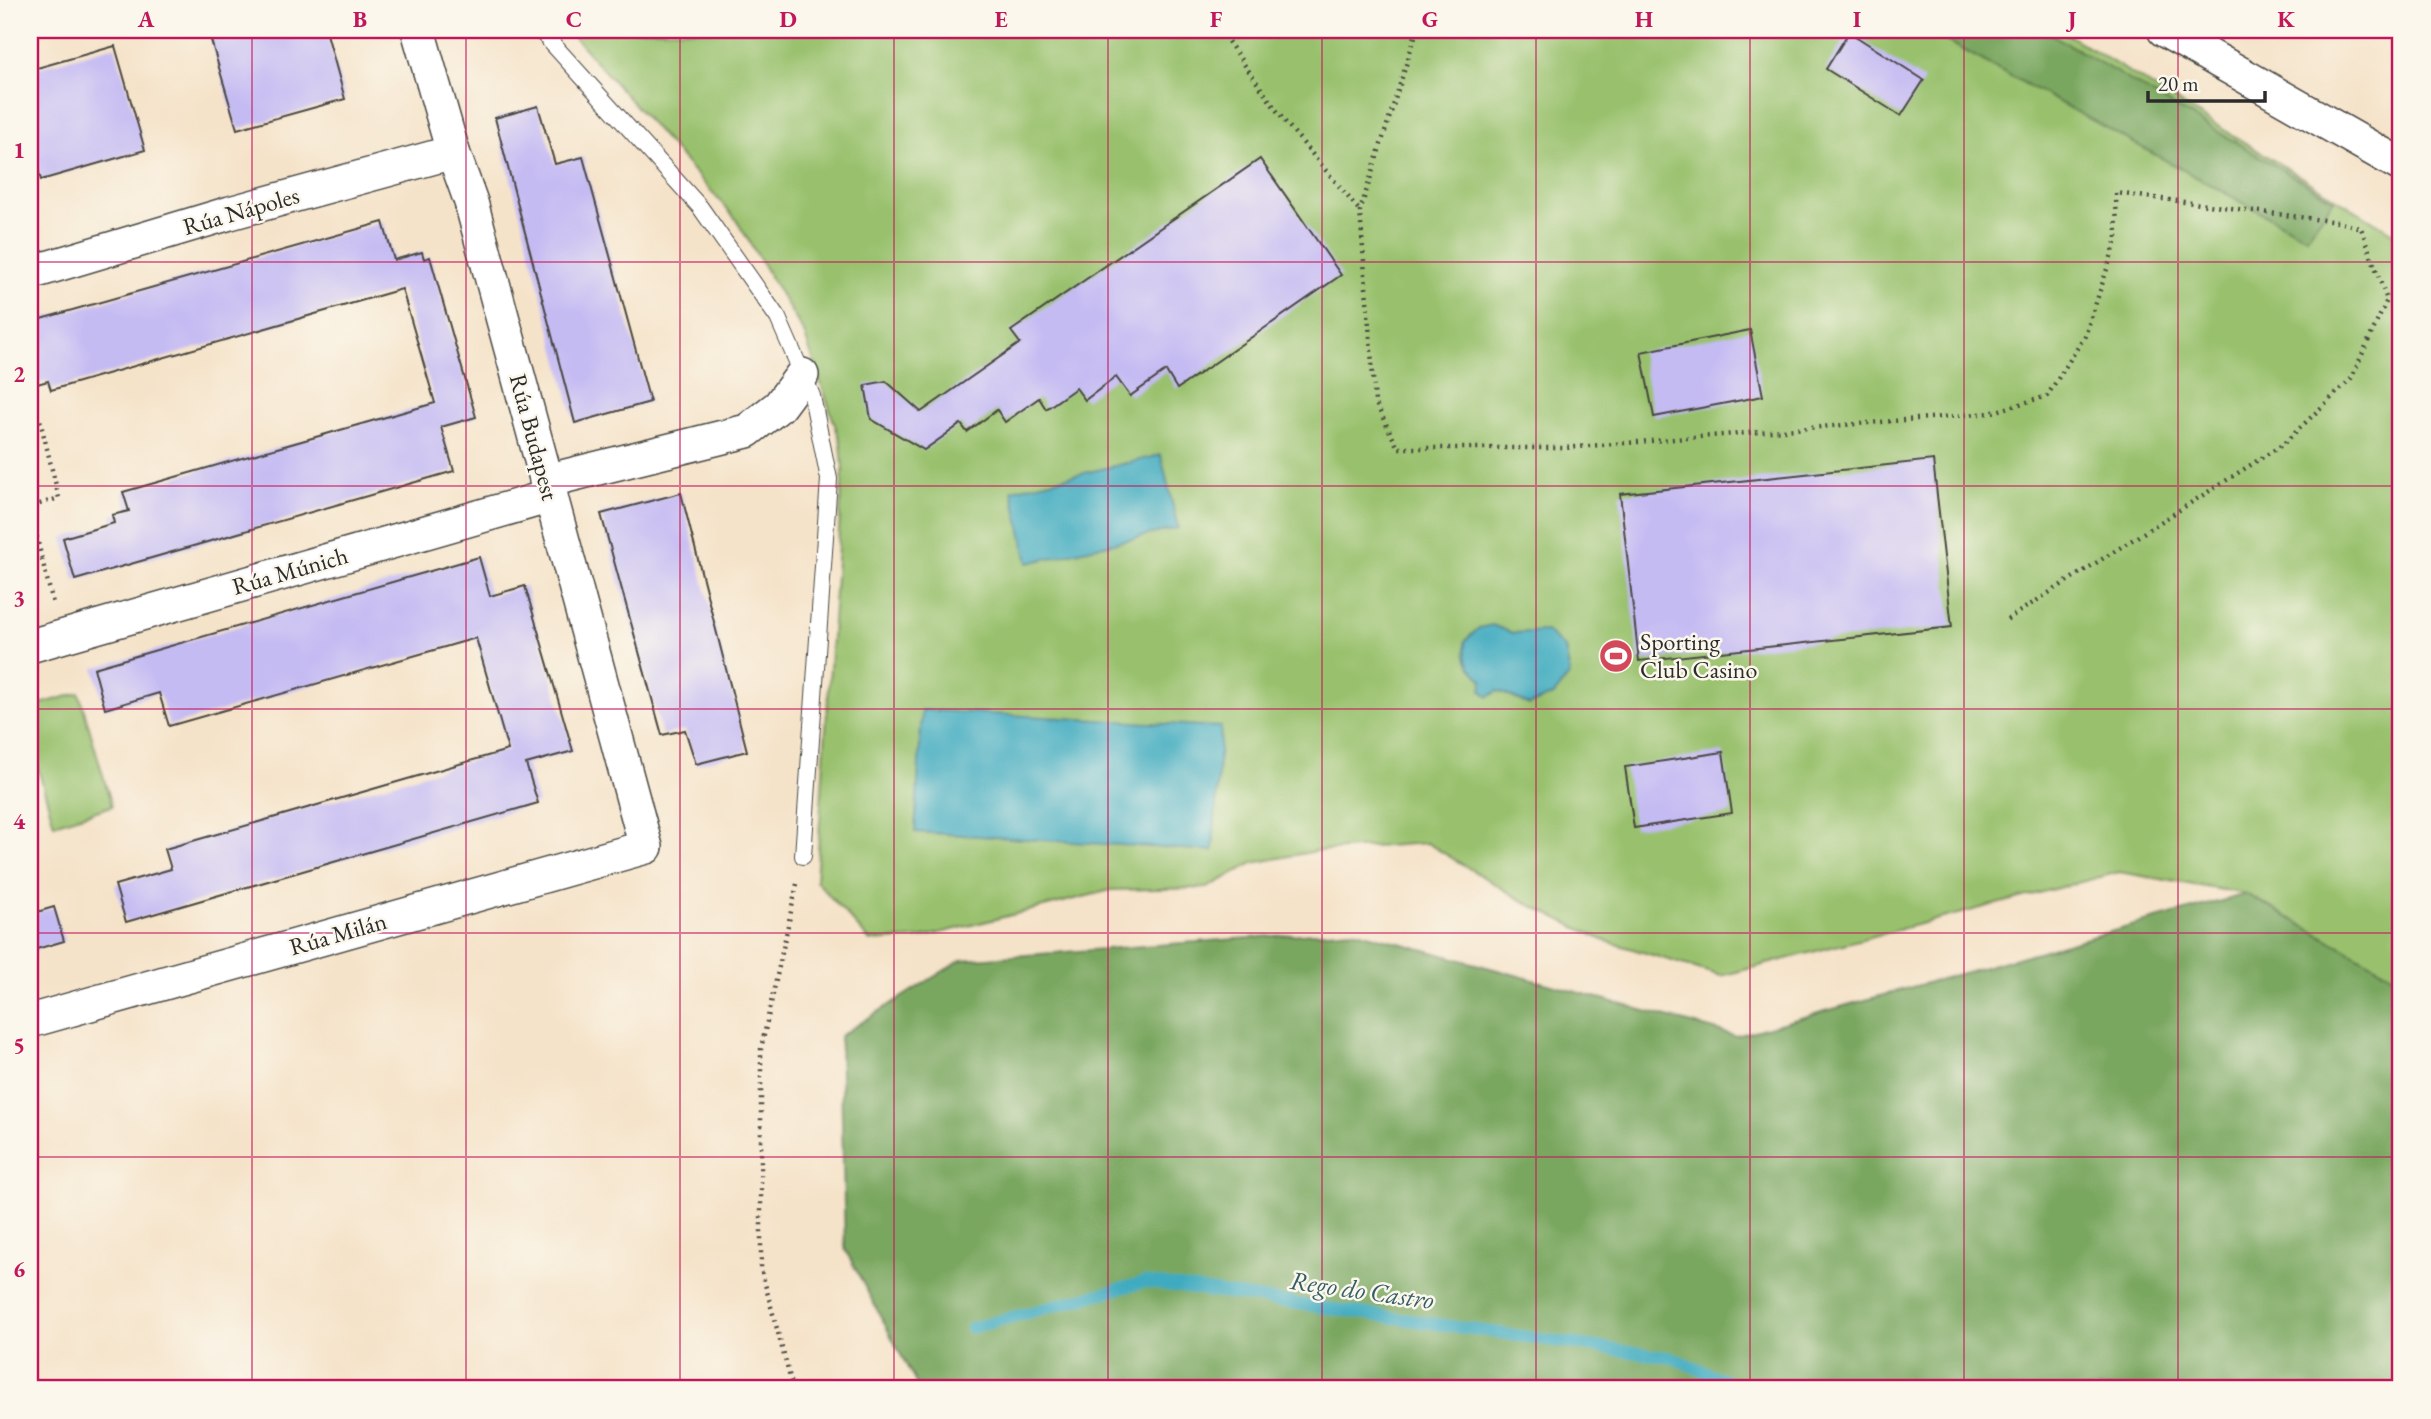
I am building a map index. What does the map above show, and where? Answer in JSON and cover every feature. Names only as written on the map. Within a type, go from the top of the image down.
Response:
[{"type":"street","name":"Rúa Budapest","points":[[418,30],[453,152],[471,202],[646,847]]},
{"type":"street","points":[[2164,30],[2401,165]]},
{"type":"street","name":"Rúa Nápoles","points":[[30,273],[230,213],[453,152]]},
{"type":"street","name":"Rúa Múnich","points":[[30,646],[747,431],[779,405],[802,375]]},
{"type":"street","name":"Rúa Milán","points":[[30,1021],[646,847]]},
{"type":"lane","points":[[540,30],[700,207],[778,318],[812,396],[829,480],[803,856]]},
{"type":"path","points":[[1220,30],[1282,118],[1360,211]]},
{"type":"path","points":[[1417,30],[1360,211],[1375,402],[1398,448],[1564,448],[1990,413],[2047,396],[2085,335],[2117,239],[2116,194],[2338,222],[2361,228],[2387,300],[2351,379],[2282,445],[2006,620]]},
{"type":"path","points":[[30,418],[39,416],[59,498],[30,508],[42,559],[30,563]]},
{"type":"path","points":[[793,1389],[761,1269],[761,1049],[803,856]]},
{"type":"green space","name":"Sporting Club Casino","points":[[568,30],[2060,30],[2401,238],[2401,980],[2246,894],[2119,872],[1721,976],[1603,940],[1530,905],[1427,843],[1316,851],[1253,863],[1207,888],[1111,890],[920,938],[870,941],[816,881],[843,469],[841,443],[804,333],[735,218]]},
{"type":"green space","points":[[1935,30],[2044,30],[2334,200],[2306,237],[1932,33]]},
{"type":"green space","points":[[79,693],[112,806],[54,824],[30,741],[30,707]]},
{"type":"green space","points":[[2246,894],[2401,980],[2401,1389],[919,1389],[845,1249],[840,1036],[961,960],[1353,930],[1736,1036]]},
{"type":"water","points":[[1161,455],[1178,528],[1028,563],[1012,490]]},
{"type":"water","points":[[1492,625],[1513,633],[1546,631],[1565,648],[1570,674],[1554,695],[1529,705],[1498,691],[1488,697],[1481,690],[1483,680],[1468,663],[1465,641],[1479,628]]},
{"type":"water","points":[[922,710],[1221,727],[1213,851],[915,832]]},
{"type":"building","points":[[208,30],[326,30],[345,99],[237,129]]},
{"type":"building","points":[[1849,32],[1924,80],[1901,116],[1826,69]]},
{"type":"building","points":[[115,46],[145,150],[41,180],[30,142],[30,70]]},
{"type":"building","points":[[538,106],[555,164],[583,157],[650,402],[575,423],[495,118]]},
{"type":"building","points":[[1260,159],[1341,275],[1177,389],[1166,371],[1130,396],[1116,377],[1085,400],[1076,388],[1046,409],[1039,398],[1005,422],[997,410],[967,432],[961,424],[924,450],[871,419],[865,385],[886,381],[921,412],[1020,343],[1011,331]]},
{"type":"building","points":[[383,222],[394,260],[422,252],[424,259],[430,257],[476,417],[441,427],[454,471],[75,580],[63,538],[114,523],[112,515],[129,511],[123,492],[435,403],[402,289],[51,390],[48,381],[30,386],[30,322]]},
{"type":"building","points":[[1750,330],[1763,396],[1654,417],[1641,352]]},
{"type":"building","name":"Sporting Club Casino","points":[[1933,460],[1952,627],[1639,661],[1620,494]]},
{"type":"building","points":[[681,493],[747,751],[696,764],[685,730],[662,735],[601,514]]},
{"type":"building","points":[[479,557],[490,596],[525,586],[573,751],[526,764],[538,803],[126,922],[115,885],[171,869],[165,849],[508,750],[476,638],[169,726],[159,693],[105,709],[94,668]]},
{"type":"building","points":[[1723,752],[1732,813],[1634,828],[1625,767]]},
{"type":"building","points":[[54,907],[64,941],[30,951],[30,914]]},
{"type":"waterway","name":"Rego do Castro","points":[[971,1328],[1145,1282],[1673,1358],[1745,1389]]},
{"type":"place","name":"Sporting Club Casino","points":[[1616,656]]}]
